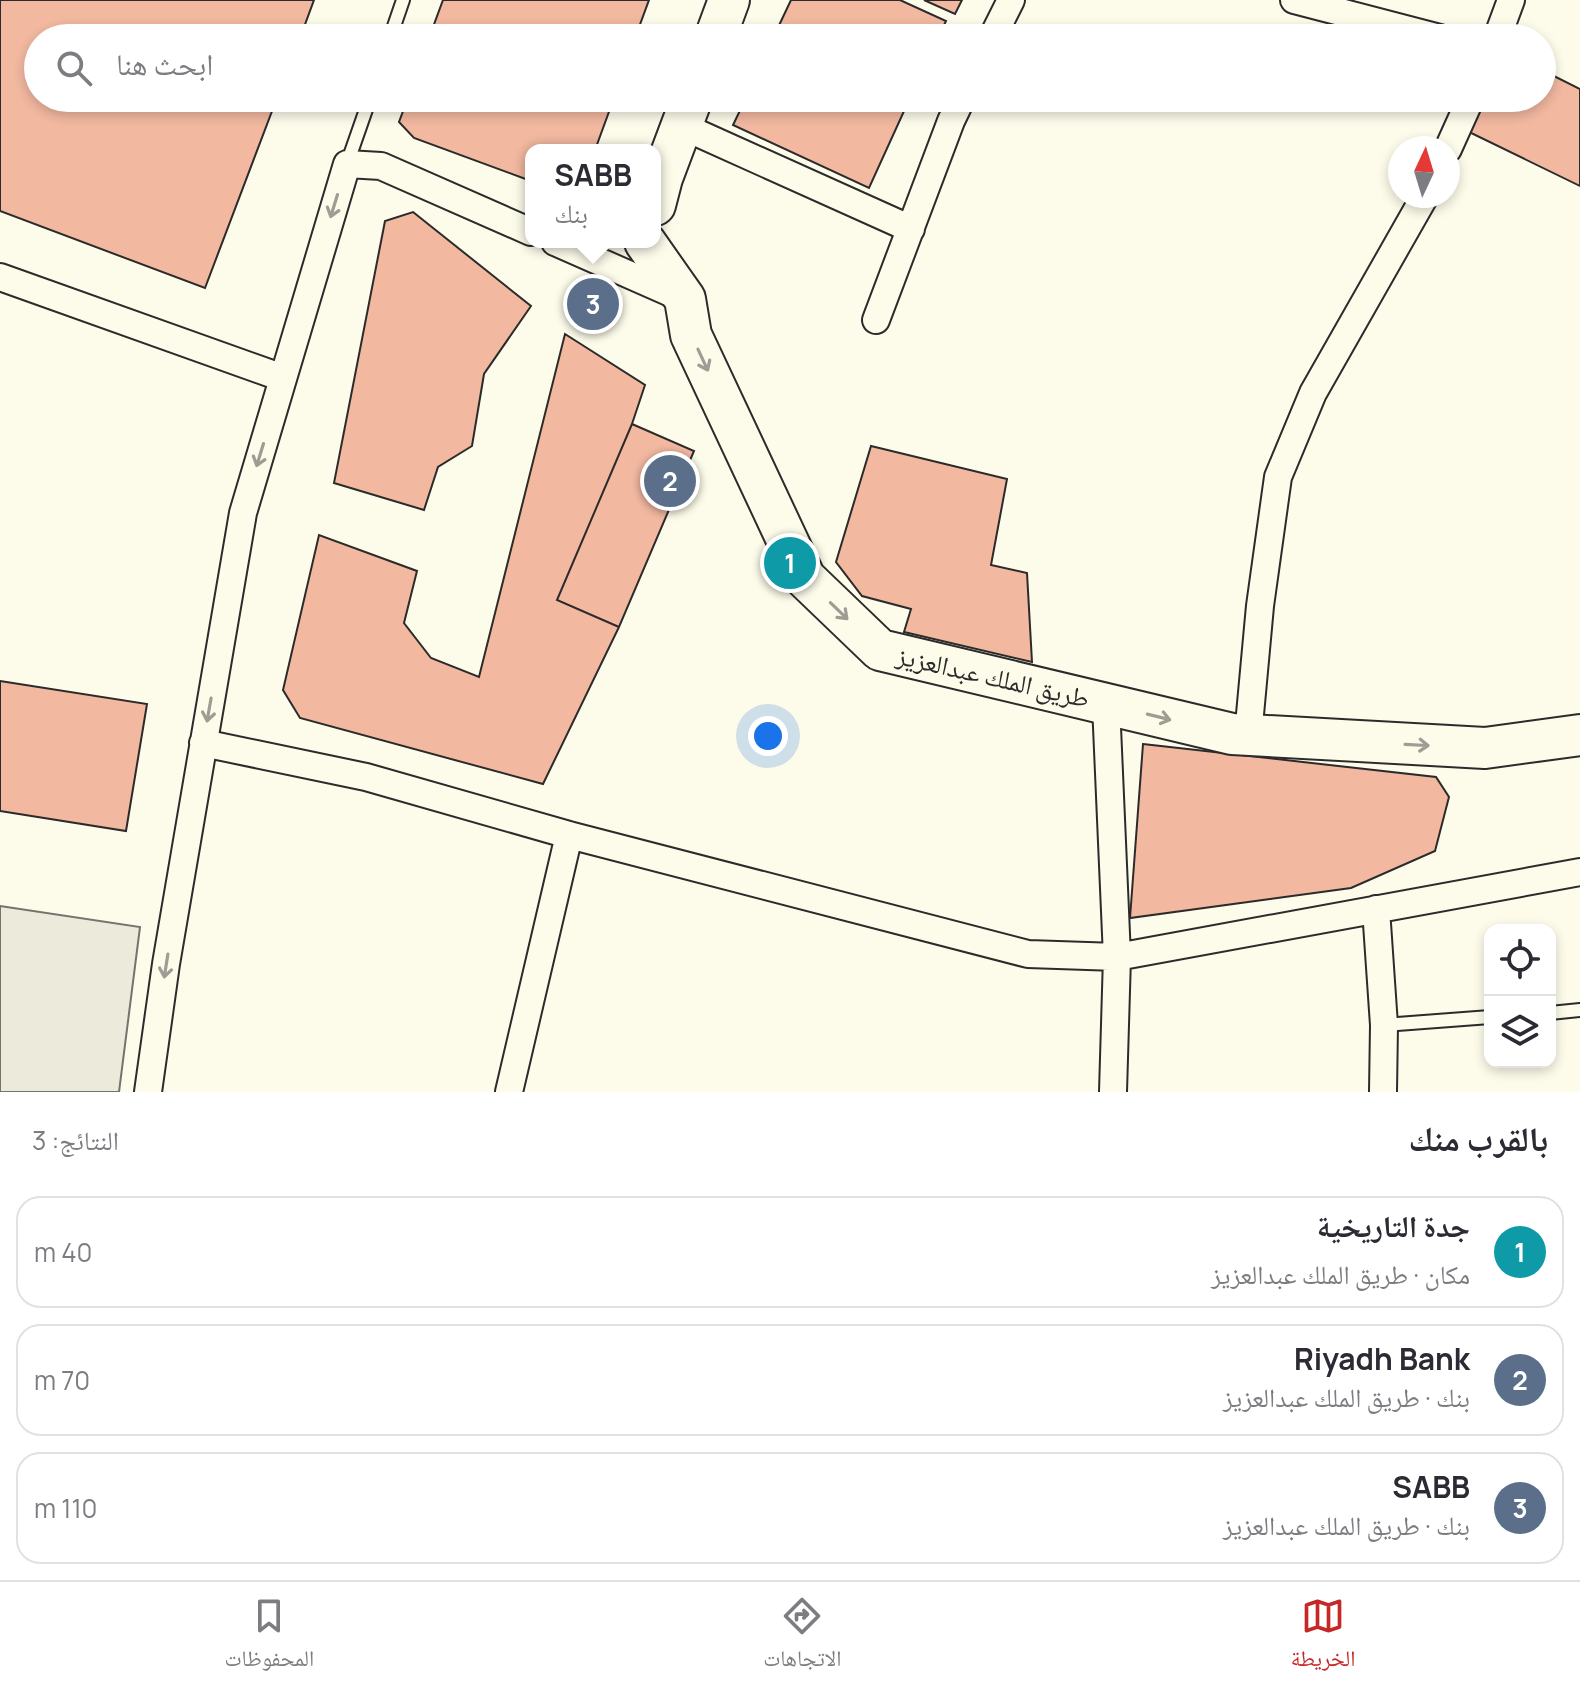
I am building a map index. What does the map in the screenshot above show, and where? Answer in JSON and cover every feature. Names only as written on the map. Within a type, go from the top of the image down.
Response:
[{"type":"main road","points":[[720,24],[729,0]]},
{"type":"main road","points":[[661,188],[687,112]]},
{"type":"main road","name":"طريق الملك عبدالعزيز","points":[[649,248],[685,299],[691,335],[805,578],[880,650],[1248,736],[1485,748],[1580,735]]},
{"type":"street","points":[[999,24],[1011,0]]},
{"type":"street","points":[[1294,0],[1386,24]]},
{"type":"street","points":[[1502,24],[1511,0]]},
{"type":"street","points":[[687,112],[911,229]]},
{"type":"street","points":[[876,320],[955,112]]},
{"type":"street","points":[[1454,136],[1465,112]]},
{"type":"street","points":[[148,1092],[166,964],[243,513],[347,164],[381,166],[525,229]]},
{"type":"street","points":[[1248,736],[1260,606],[1278,477],[1313,393],[1418,208]]},
{"type":"street","points":[[569,248],[685,299]]},
{"type":"street","points":[[0,277],[283,378]]},
{"type":"street","points":[[1106,704],[1117,957],[1113,1092]]},
{"type":"street","points":[[203,743],[366,777],[569,835],[1028,954],[1117,957],[1580,872]]},
{"type":"street","points":[[509,1092],[569,835]]},
{"type":"street","points":[[1376,909],[1384,1025],[1383,1092]]},
{"type":"lane","points":[[395,24],[403,0]]},
{"type":"lane","points":[[347,164],[365,112]]},
{"type":"lane","points":[[1556,1012],[1580,1010]]},
{"type":"lane","points":[[1384,1025],[1484,1017]]},
{"type":"shaded area","points":[[0,906],[140,927],[119,1092],[0,1092]]},
{"type":"building","points":[[0,0],[314,0],[305,24],[24,24],[24,112],[272,112],[205,288],[0,211]]},
{"type":"building","points":[[443,0],[649,0],[640,24],[434,24]]},
{"type":"building","points":[[791,0],[900,0],[946,21],[945,24],[780,24]]},
{"type":"building","points":[[924,0],[962,0],[955,14]]},
{"type":"building","points":[[1556,77],[1580,89],[1580,186],[1467,131],[1476,112],[1556,112]]},
{"type":"building","points":[[403,112],[609,112],[597,144],[525,144],[525,179],[414,138],[399,122]]},
{"type":"building","points":[[739,112],[904,112],[869,188],[733,125]]},
{"type":"building","points":[[413,212],[531,306],[484,374],[472,446],[438,467],[424,510],[334,483],[385,221]]},
{"type":"building","points":[[565,334],[645,385],[632,424],[557,600],[619,627],[543,784],[300,718],[283,690],[319,535],[417,571],[404,623],[431,658],[479,677]]},
{"type":"building","points":[[632,424],[694,451],[619,627],[557,600]]},
{"type":"building","points":[[871,446],[1007,479],[991,565],[1027,573],[1032,662],[904,632],[911,609],[862,596],[836,562]]},
{"type":"building","points":[[0,681],[147,704],[126,831],[0,811]]},
{"type":"building","points":[[1143,744],[1436,777],[1449,797],[1435,851],[1351,888],[1130,918]]},
{"type":"place","name":"SABB","points":[[593,304]]},
{"type":"place","name":"Riyadh Bank","points":[[670,481]]},
{"type":"place","name":"جدة التاريخية","points":[[790,563]]}]
